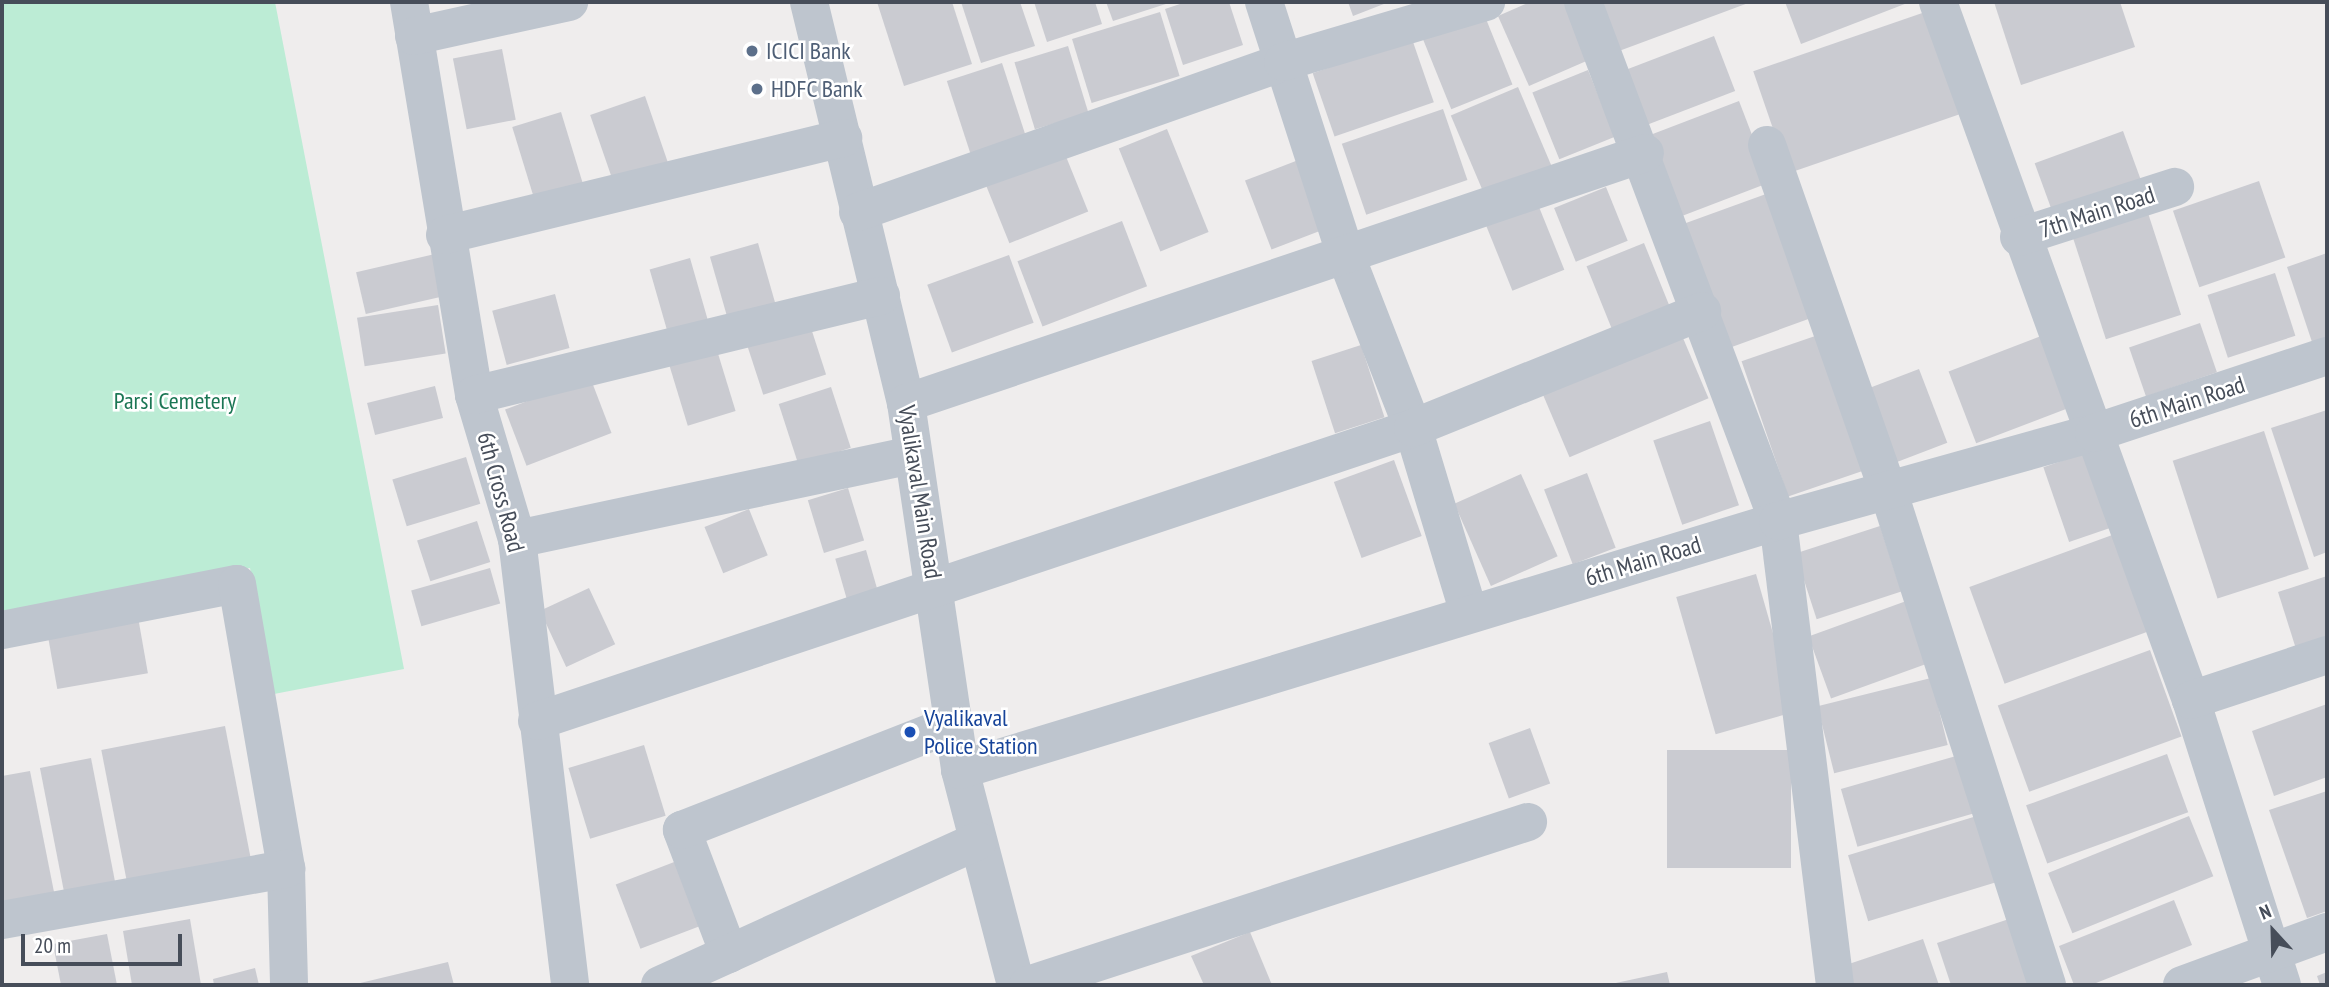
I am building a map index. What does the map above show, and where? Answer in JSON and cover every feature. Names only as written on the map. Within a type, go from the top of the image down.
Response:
[{"type":"street","points":[[412,19],[569,2]]},
{"type":"street","name":"Vyalikaval Main Road","points":[[809,2],[906,403],[911,455],[936,588],[960,771],[1016,985]]},
{"type":"street","points":[[1264,2],[1348,259],[1413,428],[1469,614]]},
{"type":"street","points":[[858,212],[1283,62],[1486,2]]},
{"type":"street","points":[[1584,2],[1645,153],[1778,521],[1835,985]]},
{"type":"street","points":[[1938,2],[2019,236],[2191,700],[2277,968]]},
{"type":"street","name":"6th Cross Road","points":[[412,19],[445,235],[474,395],[517,539],[570,985]]},
{"type":"street","points":[[445,235],[843,138]]},
{"type":"street","points":[[1767,145],[1888,490],[2047,985]]},
{"type":"street","points":[[906,403],[1348,259],[1645,153]]},
{"type":"street","name":"7th Main Road","points":[[2019,236],[2175,187]]},
{"type":"street","points":[[474,395],[881,296]]},
{"type":"street","points":[[537,721],[1413,428],[1702,311]]},
{"type":"street","name":"6th Main Road","points":[[960,771],[1778,521],[2094,433],[2327,356]]},
{"type":"street","points":[[517,539],[911,455]]},
{"type":"street","points":[[2,630],[237,584],[286,869],[289,985]]},
{"type":"street","points":[[2191,700],[2327,655]]},
{"type":"street","points":[[729,954],[682,830],[953,724]]},
{"type":"street","points":[[1028,985],[1528,822]]},
{"type":"street","points":[[660,985],[978,841]]},
{"type":"street","points":[[2,920],[286,869]]},
{"type":"street","points":[[2182,985],[2277,968],[2327,932]]},
{"type":"green space","name":"Parsi Cemetery","points":[[2,2],[275,2],[404,669],[274,694],[250,568],[2,614]]},
{"type":"building","points":[[877,2],[952,2],[972,64],[904,86]]},
{"type":"building","points":[[961,2],[1020,2],[1035,46],[981,63]]},
{"type":"building","points":[[1034,2],[1095,2],[1102,24],[1047,42]]},
{"type":"building","points":[[1106,2],[1172,2],[1113,21]]},
{"type":"building","points":[[1186,2],[1229,2],[1243,45],[1183,65],[1165,9]]},
{"type":"building","points":[[1348,2],[1389,2],[1353,16]]},
{"type":"building","points":[[1530,2],[1566,2],[1591,59],[1529,86],[1498,16]]},
{"type":"building","points":[[1602,2],[1751,2],[1619,51]]},
{"type":"building","points":[[1785,2],[1910,2],[1801,44]]},
{"type":"building","points":[[1994,2],[2120,2],[2135,47],[2021,85]]},
{"type":"building","points":[[1931,10],[1966,112],[1788,173],[1753,71]]},
{"type":"building","points":[[1160,12],[1180,76],[1092,103],[1072,39]]},
{"type":"building","points":[[1484,14],[1512,84],[1451,109],[1423,39]]},
{"type":"building","points":[[1714,36],[1735,91],[1645,126],[1623,71]]},
{"type":"building","points":[[1412,39],[1434,102],[1335,137],[1313,73]]},
{"type":"building","points":[[1068,46],[1088,113],[1035,129],[1014,62]]},
{"type":"building","points":[[502,49],[516,120],[467,129],[453,59]]},
{"type":"building","points":[[1002,63],[1025,135],[970,153],[947,81]]},
{"type":"building","points":[[1588,70],[1615,137],[1559,159],[1532,92]]},
{"type":"building","points":[[1518,87],[1555,174],[1488,202],[1451,116]]},
{"type":"building","points":[[645,96],[668,162],[613,181],[590,115]]},
{"type":"building","points":[[1739,101],[1770,182],[1679,217],[1648,136]]},
{"type":"building","points":[[1443,109],[1467,180],[1366,215],[1342,144]]},
{"type":"building","points":[[561,112],[584,186],[535,201],[512,127]]},
{"type":"building","points":[[1167,129],[1209,232],[1160,251],[1119,148]]},
{"type":"building","points":[[2123,131],[2141,180],[2052,212],[2035,163]]},
{"type":"building","points":[[1065,154],[1088,211],[1009,243],[986,186]]},
{"type":"building","points":[[1301,159],[1328,228],[1272,250],[1245,181]]},
{"type":"building","points":[[2259,181],[2285,258],[2199,287],[2173,211]]},
{"type":"building","points":[[1606,187],[1628,241],[1576,262],[1554,208]]},
{"type":"building","points":[[1766,194],[1811,318],[1726,349],[1680,225]]},
{"type":"building","points":[[1537,202],[1564,270],[1512,291],[1485,223]]},
{"type":"building","points":[[2148,213],[2181,315],[2106,339],[2073,237]]},
{"type":"building","points":[[1122,221],[1147,286],[1043,326],[1017,261]]},
{"type":"building","points":[[758,243],[776,305],[728,319],[710,257]]},
{"type":"building","points":[[1644,243],[1669,306],[1612,329],[1587,266]]},
{"type":"building","points":[[2327,253],[2327,340],[2313,345],[2287,267]]},
{"type":"building","points":[[435,254],[445,296],[366,314],[356,272]]},
{"type":"building","points":[[1009,255],[1034,323],[952,352],[927,285]]},
{"type":"building","points":[[690,258],[709,325],[669,337],[650,270]]},
{"type":"building","points":[[2275,273],[2295,336],[2228,358],[2207,295]]},
{"type":"building","points":[[555,294],[569,348],[507,365],[492,311]]},
{"type":"building","points":[[438,305],[446,353],[365,366],[357,318]]},
{"type":"building","points":[[2200,323],[2217,372],[2146,397],[2129,347]]},
{"type":"building","points":[[810,325],[826,374],[763,395],[747,345]]},
{"type":"building","points":[[1680,331],[1709,398],[1570,457],[1541,390]]},
{"type":"building","points":[[1821,334],[1868,469],[1788,497],[1742,361]]},
{"type":"building","points":[[2041,336],[2069,408],[1976,443],[1949,371]]},
{"type":"building","points":[[1361,345],[1384,417],[1335,433],[1312,361]]},
{"type":"building","points":[[716,347],[736,411],[688,426],[668,362]]},
{"type":"building","points":[[1919,369],[1947,443],[1895,463],[1867,389]]},
{"type":"building","points":[[590,377],[612,433],[527,466],[505,410]]},
{"type":"building","points":[[435,386],[443,418],[375,435],[367,403]]},
{"type":"building","points":[[831,387],[851,448],[798,465],[779,404]]},
{"type":"building","points":[[2327,410],[2327,552],[2314,557],[2271,428]]},
{"type":"building","points":[[1710,421],[1739,505],[1682,525],[1653,441]]},
{"type":"building","points":[[2264,431],[2309,569],[2218,599],[2173,461]]},
{"type":"building","points":[[2085,453],[2111,528],[2069,542],[2043,467]]},
{"type":"building","points":[[466,457],[480,504],[407,526],[392,480]]},
{"type":"building","points":[[1394,460],[1422,536],[1362,558],[1334,482]]},
{"type":"building","points":[[1587,473],[1616,548],[1573,564],[1544,489]]},
{"type":"building","points":[[1521,474],[1558,556],[1491,586],[1454,504]]},
{"type":"building","points":[[848,488],[864,541],[824,553],[808,500]]},
{"type":"building","points":[[749,509],[768,555],[723,573],[704,527]]},
{"type":"building","points":[[477,521],[490,562],[430,581],[417,540]]},
{"type":"building","points":[[1880,526],[1901,592],[1817,619],[1795,554]]},
{"type":"building","points":[[2115,534],[2150,631],[2005,684],[1969,587]]},
{"type":"building","points":[[866,550],[880,599],[849,608],[835,559]]},
{"type":"building","points":[[490,568],[500,604],[421,626],[411,591]]},
{"type":"building","points":[[1756,574],[1795,711],[1716,734],[1676,597]]},
{"type":"building","points":[[2327,576],[2327,642],[2297,652],[2278,592]]},
{"type":"building","points":[[589,588],[615,644],[566,667],[540,611]]},
{"type":"building","points":[[1909,600],[1932,662],[1831,699],[1808,637]]},
{"type":"building","points":[[138,617],[148,673],[57,689],[47,633]]},
{"type":"building","points":[[2150,650],[2181,736],[2029,792],[1998,705]]},
{"type":"building","points":[[1931,678],[1948,745],[1834,773],[1817,706]]},
{"type":"building","points":[[2327,704],[2327,777],[2274,796],[2252,731]]},
{"type":"building","points":[[225,726],[252,865],[128,889],[101,750]]},
{"type":"building","points":[[1530,728],[1550,783],[1509,798],[1489,743]]},
{"type":"building","points":[[644,745],[666,816],[590,839],[568,768]]},
{"type":"building","points":[[1667,750],[1791,750],[1791,868],[1667,868]]},
{"type":"building","points":[[1963,754],[1980,812],[1857,847],[1841,789]]},
{"type":"building","points":[[2167,754],[2188,812],[2047,864],[2026,805]]},
{"type":"building","points":[[91,758],[116,889],[65,898],[40,768]]},
{"type":"building","points":[[30,771],[54,892],[2,903],[2,776]]},
{"type":"building","points":[[2327,791],[2327,911],[2307,918],[2269,810]]},
{"type":"building","points":[[1980,815],[2000,881],[1868,921],[1848,855]]},
{"type":"building","points":[[2189,816],[2213,876],[2072,933],[2048,873]]},
{"type":"building","points":[[682,859],[707,923],[640,949],[616,884]]},
{"type":"building","points":[[2174,900],[2192,945],[2091,985],[2074,985],[2059,946]]},
{"type":"building","points":[[2015,917],[2038,985],[1951,985],[1937,943]]},
{"type":"building","points":[[190,919],[201,985],[132,985],[123,931]]},
{"type":"building","points":[[1250,932],[1272,985],[1204,985],[1191,956]]},
{"type":"building","points":[[107,934],[117,985],[61,985],[53,944]]},
{"type":"building","points":[[1923,939],[1939,985],[1847,985],[1840,967]]},
{"type":"building","points":[[448,962],[454,985],[356,985],[356,984]]},
{"type":"building","points":[[255,968],[259,985],[214,985],[213,979]]},
{"type":"building","points":[[1667,972],[1670,985],[1611,985],[1611,984]]},
{"type":"building","points":[[2327,972],[2327,985],[2320,985],[2317,976]]},
{"type":"place","name":"ICICI Bank","points":[[752,51]]},
{"type":"place","name":"HDFC Bank","points":[[757,89]]},
{"type":"place","name":"Vyalikaval Police Station","points":[[910,732]]}]
